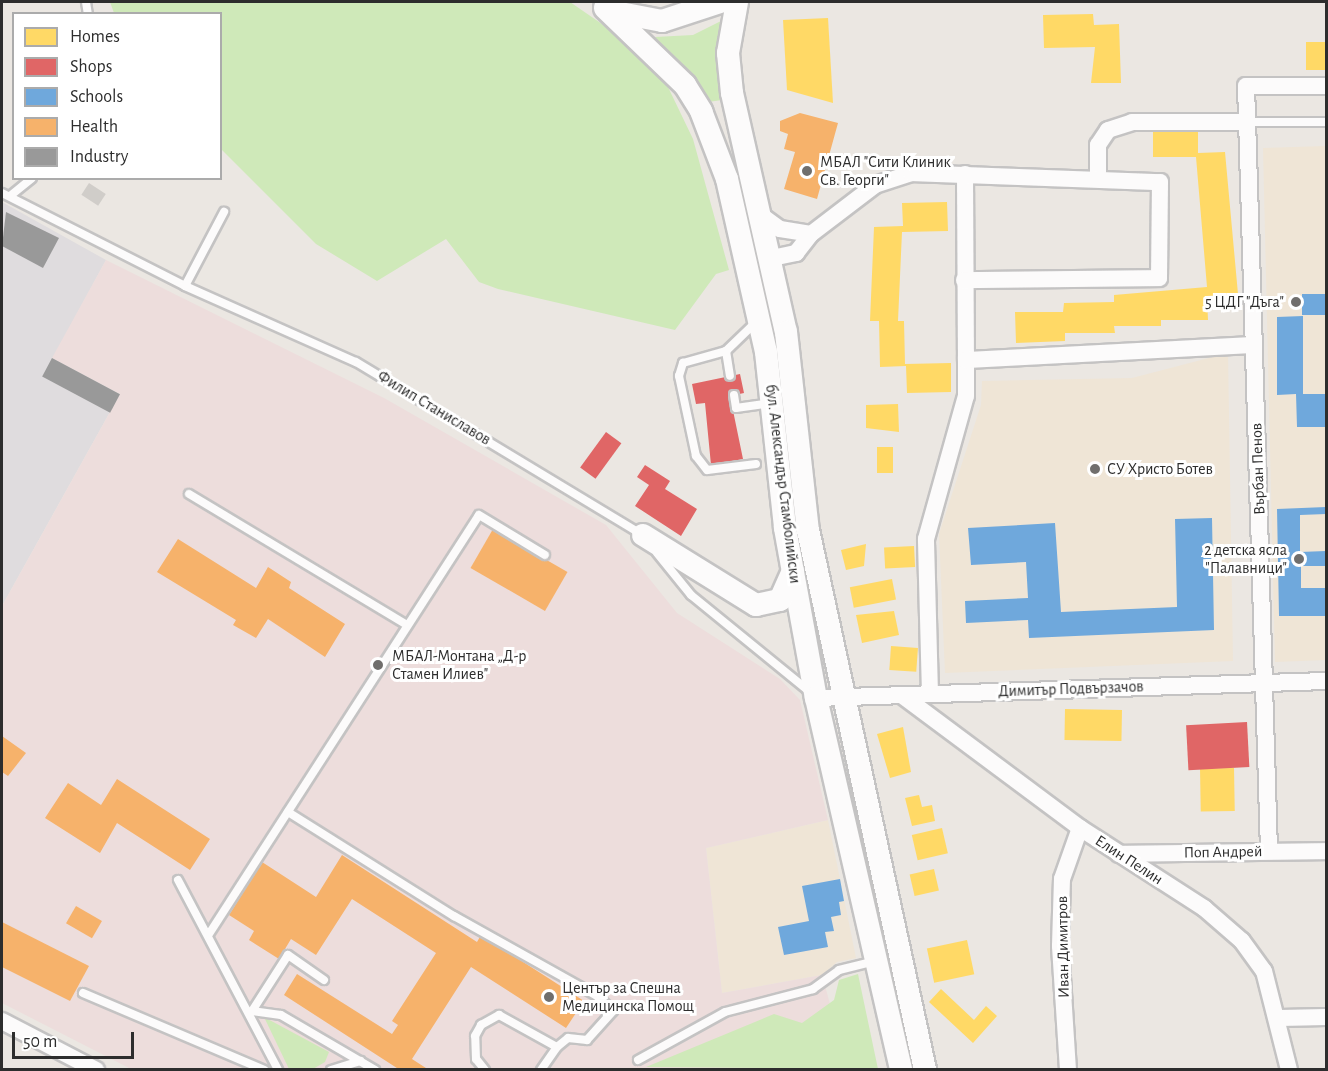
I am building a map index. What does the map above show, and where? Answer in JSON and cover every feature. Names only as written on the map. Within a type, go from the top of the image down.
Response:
[{"type":"main road","points":[[600,5],[662,21],[720,2]]},
{"type":"main road","name":"бул. Александър Стамболийски","points":[[737,2],[728,53],[731,83],[772,258],[786,401],[793,571],[816,698],[901,1070]]},
{"type":"main road","name":"бул. Александър Стамболийски","points":[[600,5],[685,85],[701,111],[727,179],[759,319],[786,401],[799,454],[842,699],[925,1070]]},
{"type":"main road","points":[[727,179],[754,237],[772,258]]},
{"type":"main road","points":[[643,535],[756,605],[780,600],[793,571]]},
{"type":"street","name":"Върбан Пенов","points":[[1269,851],[1246,86],[1326,86]]},
{"type":"street","points":[[1098,178],[1098,145],[1108,130],[1132,122],[1247,122]]},
{"type":"street","points":[[772,258],[796,253],[811,234],[875,184],[911,173],[1159,180],[1159,278],[964,279]]},
{"type":"street","points":[[930,694],[926,539],[966,396],[965,174]]},
{"type":"street","points":[[762,216],[780,229],[811,234]]},
{"type":"street","points":[[966,360],[1254,345]]},
{"type":"street","name":"Димитър Подвързачов","points":[[816,698],[842,699],[1326,681]]},
{"type":"street","name":"Елин Пелин","points":[[903,696],[1080,828],[1204,908],[1242,941],[1264,971],[1280,1018],[1289,1070]]},
{"type":"street","name":"Иван Димитров","points":[[1068,1070],[1060,946],[1062,879],[1080,828]]},
{"type":"street","name":"Поп Андрей","points":[[1119,854],[1326,850]]},
{"type":"street","points":[[1280,1018],[1326,1017]]},
{"type":"street","points":[[2,1021],[96,1070]]},
{"type":"lane","points":[[1247,122],[1326,122]]},
{"type":"lane","points":[[6,195],[29,180]]},
{"type":"lane","name":"Филип Станиславов","points":[[6,195],[185,286],[356,362],[643,535],[691,595],[816,698]]},
{"type":"lane","points":[[185,286],[224,213]]},
{"type":"lane","points":[[756,464],[707,470],[696,456],[679,376],[683,363],[726,351],[759,319]]},
{"type":"lane","points":[[726,351],[730,376]]},
{"type":"lane","points":[[734,395],[736,408],[786,401]]},
{"type":"lane","points":[[189,494],[407,625]]},
{"type":"lane","points":[[209,934],[479,515],[546,555]]},
{"type":"lane","points":[[288,812],[454,916],[597,996],[613,1011],[587,1040],[568,1038],[557,1047],[541,1070]]},
{"type":"lane","points":[[178,880],[252,1011],[278,1070]]},
{"type":"lane","points":[[252,1011],[288,955],[324,980]]},
{"type":"lane","points":[[638,1060],[725,1012],[813,989],[838,970],[877,961]]},
{"type":"lane","points":[[83,993],[264,1070]]},
{"type":"lane","points":[[252,1011],[281,1015],[375,1070]]},
{"type":"lane","points":[[485,1070],[476,1059],[475,1036],[481,1025],[499,1015],[557,1047]]},
{"type":"lane","points":[[331,1070],[361,1061]]},
{"type":"shaded area","name":"5 ЦДГ \"Дъга\"","points":[[1326,146],[1326,660],[1275,662],[1263,148]]},
{"type":"shaded area","points":[[2,202],[106,260],[53,358],[120,394],[2,606]]},
{"type":"shaded area","name":"МБАЛ-Монтана „Д-р Стамен Илиев\"","points":[[106,260],[384,398],[606,525],[677,613],[780,679],[800,700],[828,820],[706,848],[722,993],[822,975],[848,1069],[131,1069],[2,1003],[2,606],[120,394],[52,358]]},
{"type":"shaded area","name":"СУ Христо Ботев","points":[[1228,353],[1233,661],[945,673],[939,534],[981,405],[982,381],[1132,378]]},
{"type":"shaded area","points":[[828,820],[856,958],[837,962],[822,975],[722,993],[706,848]]},
{"type":"green space","points":[[110,2],[570,2],[631,44],[668,87],[693,139],[729,270],[716,274],[675,330],[498,289],[479,282],[446,239],[377,281],[316,244],[222,150],[222,12],[114,12]]},
{"type":"green space","points":[[725,19],[717,52],[722,100],[708,102],[655,37],[693,35]]},
{"type":"green space","points":[[858,974],[878,1069],[646,1067],[774,1014],[802,1023],[834,1000],[839,980]]},
{"type":"green space","points":[[264,1017],[329,1052],[325,1062],[313,1069],[289,1069]]},
{"type":"building: Homes","points":[[1093,14],[1094,25],[1119,24],[1121,83],[1091,83],[1095,47],[1044,48],[1043,15]]},
{"type":"building: Homes","points":[[828,18],[833,103],[787,90],[783,20]]},
{"type":"building: Homes","points":[[1306,42],[1326,42],[1326,70],[1306,70]]},
{"type":"building: Homes","points":[[1153,124],[1198,125],[1198,153],[1225,152],[1238,294],[1207,296],[1208,320],[1161,320],[1161,326],[1114,326],[1115,333],[1065,333],[1065,341],[1016,343],[1015,312],[1063,312],[1064,303],[1114,302],[1114,295],[1207,287],[1196,157],[1153,157]]},
{"type":"building: Homes","points":[[947,202],[948,231],[902,232],[898,321],[904,321],[905,364],[951,363],[951,392],[907,393],[906,366],[880,367],[879,321],[870,321],[874,227],[903,226],[902,203]]},
{"type":"building: Homes","points":[[898,404],[899,432],[866,428],[866,405]]},
{"type":"building: Homes","points":[[877,447],[893,447],[893,473],[877,473]]},
{"type":"building: Homes","points":[[866,544],[864,566],[846,570],[841,550]]},
{"type":"building: Homes","points":[[914,546],[915,567],[885,569],[884,548]]},
{"type":"building: Homes","points":[[892,579],[896,600],[854,608],[850,587]]},
{"type":"building: Homes","points":[[894,611],[899,635],[862,643],[856,615]]},
{"type":"building: Homes","points":[[891,646],[918,648],[916,672],[889,670]]},
{"type":"building: Homes","points":[[1065,709],[1122,710],[1121,741],[1064,740]]},
{"type":"building: Homes","points":[[903,727],[911,772],[890,778],[877,734]]},
{"type":"building: Homes","points":[[1234,768],[1235,811],[1201,812],[1200,769]]},
{"type":"building: Homes","points":[[919,795],[922,807],[932,805],[935,821],[912,826],[905,798]]},
{"type":"building: Homes","points":[[942,828],[948,853],[918,860],[912,835]]},
{"type":"building: Homes","points":[[934,869],[939,890],[915,896],[910,875]]},
{"type":"building: Homes","points":[[967,940],[974,974],[934,983],[927,949]]},
{"type":"building: Homes","points":[[941,989],[974,1020],[986,1006],[997,1016],[973,1043],[929,1002]]},
{"type":"building: Shops","points":[[740,374],[744,393],[730,396],[743,459],[711,465],[705,403],[696,404],[692,384]]},
{"type":"building: Shops","points":[[606,432],[621,443],[596,479],[580,468]]},
{"type":"building: Shops","points":[[645,465],[670,481],[665,489],[697,509],[681,536],[635,506],[649,485],[637,477]]},
{"type":"building: Shops","points":[[1247,722],[1249,767],[1188,770],[1186,725]]},
{"type":"building: Schools","points":[[1302,294],[1326,294],[1326,315],[1302,315]]},
{"type":"building: Schools","points":[[1303,316],[1303,394],[1326,394],[1326,427],[1297,427],[1296,394],[1277,395],[1277,317]]},
{"type":"building: Schools","points":[[1326,507],[1326,514],[1300,515],[1300,552],[1326,551],[1326,566],[1301,566],[1301,588],[1326,588],[1326,616],[1279,616],[1277,509]]},
{"type":"building: Schools","points":[[1212,518],[1214,630],[1029,638],[1028,620],[966,623],[965,601],[1028,598],[1026,562],[971,565],[968,528],[1055,523],[1061,612],[1177,607],[1175,519]]},
{"type":"building: Schools","points":[[840,879],[844,901],[839,902],[841,915],[831,917],[834,931],[825,932],[828,947],[784,955],[778,927],[809,921],[802,886]]},
{"type":"building: Health","name":"МБАЛ \"Сити Клиник Св. Георги\"","points":[[800,113],[838,123],[817,199],[784,189],[795,152],[784,149],[788,134],[780,131],[780,121]]},
{"type":"building: Health","points":[[493,529],[567,572],[545,611],[470,568]]},
{"type":"building: Health","points":[[178,539],[256,588],[268,567],[291,582],[289,588],[345,624],[325,657],[268,619],[256,638],[233,625],[236,620],[157,572]]},
{"type":"building: Health","points":[[2,736],[26,753],[8,776],[2,772]]},
{"type":"building: Health","points":[[117,779],[210,839],[190,870],[117,823],[100,853],[45,818],[68,783],[101,805]]},
{"type":"building: Health","points":[[342,855],[477,942],[481,935],[584,1001],[566,1028],[471,967],[412,1059],[429,1070],[400,1070],[284,995],[297,974],[392,1034],[398,1025],[392,1021],[436,953],[352,899],[316,955],[291,939],[279,959],[249,940],[254,931],[229,915],[262,862],[316,897]]},
{"type":"building: Health","points":[[76,906],[102,921],[92,938],[66,923]]},
{"type":"building: Health","points":[[2,922],[89,966],[70,1001],[2,967]]},
{"type":"building: Industry","points":[[6,212],[59,238],[43,268],[2,246]]},
{"type":"building: Industry","points":[[52,358],[120,394],[110,413],[42,377]]},
{"type":"building: Other","points":[[89,183],[106,194],[98,206],[81,195]]},
{"type":"place","name":"МБАЛ \"Сити Клиник Св. Георги\"","points":[[807,171]]},
{"type":"place","name":"5 ЦДГ \"Дъга\"","points":[[1296,302]]},
{"type":"place","name":"СУ Христо Ботев","points":[[1095,469]]},
{"type":"place","name":"2 детска ясла \"Палавници\"","points":[[1299,559]]},
{"type":"place","name":"МБАЛ-Монтана „Д-р Стамен Илиев\"","points":[[378,665]]},
{"type":"place","name":"Център за Спешна Медицинска Помощ","points":[[549,997]]}]
